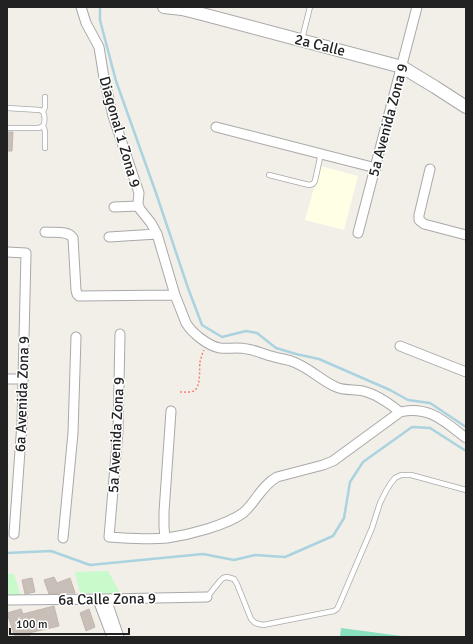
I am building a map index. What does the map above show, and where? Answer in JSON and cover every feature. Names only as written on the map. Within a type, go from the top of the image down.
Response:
[{"type":"street","name":"Diagonal 1 Zona 9","points":[[81,7],[86,23],[99,47],[104,78],[113,116],[139,193],[139,206],[154,227],[157,234],[175,295],[188,327],[207,342],[218,347],[247,349],[291,361],[304,366],[335,386],[344,389],[363,390],[369,392],[400,412]]},
{"type":"street","name":"2a Calle","points":[[164,7],[202,14],[402,67],[466,107]]},
{"type":"street","name":"5a Avenida Zona 9","points":[[358,233],[418,7]]},
{"type":"street","points":[[216,127],[376,168]]},
{"type":"street","points":[[430,169],[418,215],[419,220],[424,224],[466,234]]},
{"type":"street","points":[[114,207],[139,206]]},
{"type":"street","points":[[46,232],[67,233],[73,238],[77,294],[82,296],[175,295]]},
{"type":"street","points":[[109,237],[157,234]]},
{"type":"street","name":"6a Avenida Zona 9","points":[[7,252],[26,253],[22,423],[14,534]]},
{"type":"street","name":"5a Avenida Zona 9","points":[[120,334],[118,431],[109,537],[165,538]]},
{"type":"street","points":[[63,538],[73,433],[76,337]]},
{"type":"street","points":[[400,346],[466,372]]},
{"type":"street","points":[[7,379],[23,379]]},
{"type":"street","points":[[171,411],[164,512],[165,538],[187,535],[218,526],[237,517],[250,506],[262,489],[271,480],[333,461],[400,412],[413,410],[432,414],[444,421],[466,438]]},
{"type":"street","name":"6a Calle Zona 9","points":[[7,600],[208,597]]},
{"type":"street","points":[[102,599],[112,637]]},
{"type":"street","points":[[102,599],[120,637]]},
{"type":"lane","points":[[302,41],[310,7]]},
{"type":"lane","points":[[42,112],[45,107],[45,97]]},
{"type":"lane","points":[[7,108],[40,110],[42,112],[44,115],[43,126],[45,131],[45,148]]},
{"type":"lane","points":[[7,128],[39,128],[43,126]]},
{"type":"lane","points":[[269,175],[309,185],[313,184],[322,153]]},
{"type":"lane","points":[[208,597],[220,581],[227,577],[234,579],[251,619],[255,623],[263,625],[334,611],[338,607],[342,598],[386,491],[395,478],[401,475],[411,475],[466,490]]},
{"type":"path","points":[[180,392],[190,392],[197,388],[199,382],[200,361],[207,342]]},
{"type":"shaded area","points":[[320,166],[358,176],[344,230],[305,220]]},
{"type":"green space","points":[[108,571],[121,595],[80,593],[75,572]]},
{"type":"green space","points":[[7,574],[14,574],[21,597],[7,597]]},
{"type":"green space","points":[[341,628],[409,637],[340,637]]},
{"type":"building","points":[[7,132],[13,132],[12,151],[7,151]]},
{"type":"building","points":[[54,577],[57,583],[70,578],[75,593],[66,592],[49,594],[44,580]]},
{"type":"building","points":[[32,578],[35,592],[25,594],[22,580]]},
{"type":"building","points":[[54,606],[59,626],[29,633],[30,637],[15,637],[7,613],[21,609],[23,614]]},
{"type":"building","points":[[89,609],[95,627],[86,631],[80,613]]},
{"type":"waterway","points":[[100,7],[100,20],[116,81],[202,325],[222,337],[246,331],[257,333],[276,348],[319,359],[390,390],[408,400],[430,403],[466,427]]},
{"type":"waterway","points":[[7,553],[51,551],[90,565],[203,554],[234,560],[255,555],[285,557],[333,536],[344,518],[350,482],[363,462],[412,427],[430,428],[466,451]]}]
